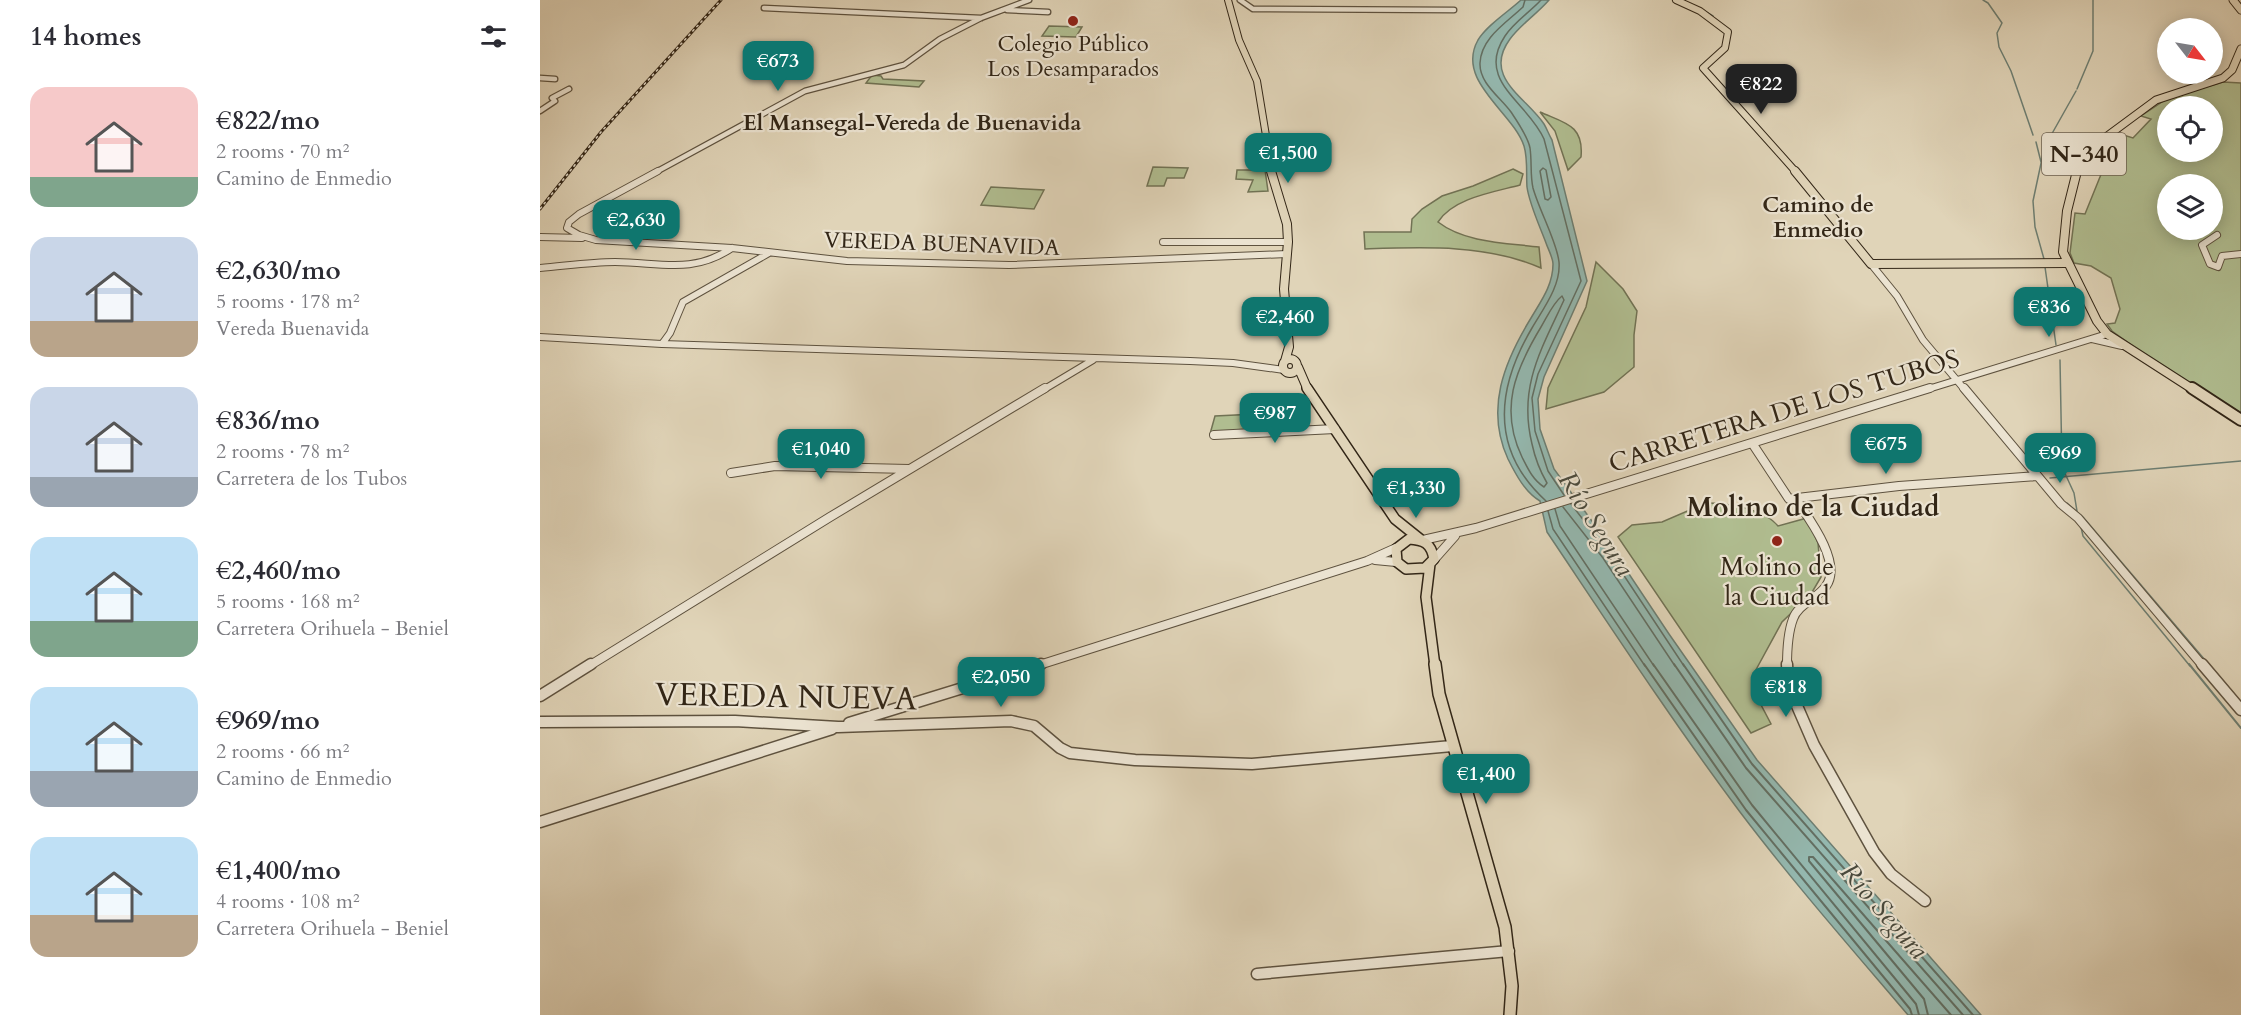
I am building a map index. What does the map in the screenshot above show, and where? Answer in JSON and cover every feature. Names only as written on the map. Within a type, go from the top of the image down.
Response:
[{"type":"highway","points":[[2233,0],[2241,10]]},
{"type":"highway","name":"N-340","points":[[2241,49],[2232,70],[2223,78],[2156,100],[2081,158],[2074,175],[2062,245],[2066,263],[2097,321],[2107,334],[2241,420]]},
{"type":"main road","points":[[1226,0],[1257,81],[1270,167],[1287,224],[1288,242],[1284,289],[1289,347],[1285,367]]},
{"type":"main road","points":[[1676,0],[1700,11],[1728,32],[1725,48],[1703,68],[1803,181],[1871,264],[2066,263]]},
{"type":"main road","points":[[1289,347],[1303,382],[1395,519],[1434,551],[1426,597]]},
{"type":"main road","points":[[1285,367],[1296,364]]},
{"type":"main road","points":[[1285,367],[1303,382]]},
{"type":"main road","points":[[1395,519],[1396,562],[1419,580],[1426,597],[1439,694],[1505,927],[1512,986],[1510,1015]]},
{"type":"main road","points":[[1397,546],[1409,539],[1422,540]]},
{"type":"main road","points":[[1406,569],[1419,570],[1431,563]]},
{"type":"street","points":[[587,238],[567,228],[569,222],[579,214],[805,91],[904,65],[940,39],[981,18],[1029,0]]},
{"type":"street","points":[[1240,0],[1250,8],[1454,10]]},
{"type":"street","points":[[1335,9],[1336,0]]},
{"type":"street","points":[[1397,0],[1397,9]]},
{"type":"street","points":[[764,8],[981,18]]},
{"type":"street","points":[[1005,10],[1048,12]]},
{"type":"street","points":[[540,78],[555,79]]},
{"type":"street","points":[[540,111],[555,101],[552,98],[569,89]]},
{"type":"street","points":[[540,237],[587,238]]},
{"type":"street","name":"VEREDA BUENAVIDA","points":[[587,238],[732,248],[847,261],[1009,265],[1287,254]]},
{"type":"street","points":[[2210,240],[2202,245],[2210,264],[2218,267],[2222,256],[2241,254]]},
{"type":"street","points":[[1163,242],[1288,242]]},
{"type":"street","points":[[543,267],[612,262],[683,268],[711,262],[732,248]]},
{"type":"street","points":[[662,344],[670,333],[683,302],[769,253]]},
{"type":"street","points":[[1871,264],[1897,296],[1917,332],[1955,380],[2061,504],[2084,525],[2241,710]]},
{"type":"street","points":[[2088,339],[2097,330],[2097,321]]},
{"type":"street","name":"CARRETERA DE LOS TUBOS","points":[[1422,540],[1459,534],[2107,334]]},
{"type":"street","points":[[540,337],[662,344],[1201,362],[1285,367]]},
{"type":"street","name":"CARRETERA DE LOS TUBOS","points":[[2088,339],[2125,347]]},
{"type":"street","points":[[540,696],[1094,359]]},
{"type":"street","points":[[1214,435],[1335,429]]},
{"type":"street","points":[[1752,443],[1789,499],[1899,486],[2037,476]]},
{"type":"street","points":[[731,473],[775,466],[910,469]]},
{"type":"street","points":[[1795,498],[1824,543],[1830,575],[1826,586],[1800,609],[1793,619],[1788,685],[1814,745],[1874,852],[1891,874],[1925,901]]},
{"type":"street","name":"CARRETERA DE LOS TUBOS","points":[[1431,563],[1443,551],[1451,538],[1459,534]]},
{"type":"street","points":[[540,822],[838,726],[1180,622],[1367,561],[1397,546]]},
{"type":"street","points":[[1367,561],[1384,559],[1396,562]]},
{"type":"street","name":"VEREDA NUEVA","points":[[540,722],[735,721],[838,726],[1011,722],[1034,726],[1060,748],[1070,753],[1114,759],[1184,763],[1252,764],[1452,746]]},
{"type":"street","points":[[1257,974],[1509,951]]},
{"type":"green space","points":[[1049,26],[1082,27],[1076,37],[1042,36]]},
{"type":"green space","points":[[872,75],[881,76],[883,79],[924,81],[919,87],[866,83]]},
{"type":"green space","points":[[2223,82],[2241,83],[2241,413],[2158,364],[2112,331],[2107,324],[2115,323],[2120,309],[2111,278],[2091,266],[2074,263],[2070,253],[2075,213],[2085,214],[2102,172],[2081,166],[2088,155],[2117,133],[2133,138],[2151,119],[2141,116],[2157,105],[2157,162],[2223,162],[2223,96],[2175,96],[2223,84]]},
{"type":"green space","points":[[1540,112],[1571,127],[1579,138],[1581,157],[1568,170],[1555,131]]},
{"type":"green space","points":[[1153,167],[1188,168],[1184,178],[1167,178],[1164,186],[1147,186]]},
{"type":"green space","points":[[1513,169],[1523,174],[1520,185],[1475,197],[1453,207],[1438,222],[1473,238],[1539,247],[1541,268],[1520,260],[1477,251],[1431,248],[1365,249],[1364,232],[1411,232],[1412,219],[1422,209],[1442,196]]},
{"type":"green space","points":[[1237,170],[1265,170],[1268,191],[1248,192],[1253,180],[1236,179]]},
{"type":"green space","points":[[991,187],[1044,190],[1034,209],[981,205]]},
{"type":"green space","points":[[1596,262],[1623,289],[1637,311],[1634,367],[1604,392],[1546,409],[1548,388],[1586,307]]},
{"type":"green space","points":[[1300,412],[1297,427],[1210,434],[1215,416]]},
{"type":"green space","points":[[1706,503],[1725,504],[1755,511],[1778,526],[1807,518],[1818,543],[1821,577],[1811,594],[1782,622],[1752,677],[1759,701],[1771,724],[1751,733],[1618,537],[1632,525],[1662,522]]},
{"type":"water","name":"Río Segura","points":[[1521,0],[1549,0],[1510,39],[1503,52],[1501,65],[1510,86],[1544,124],[1552,140],[1587,281],[1544,377],[1538,399],[1540,429],[1554,469],[1613,550],[1757,760],[1981,1015],[1908,1015],[1844,940],[1760,838],[1690,743],[1547,532],[1540,501],[1525,488],[1508,459],[1501,440],[1498,422],[1501,386],[1521,335],[1549,286],[1553,264],[1528,193],[1524,146],[1518,133],[1480,83],[1474,69],[1473,55],[1482,34]]},
{"type":"waterway","points":[[1983,0],[1988,3],[2002,23],[1997,33],[1999,47],[2011,71],[2033,135]]},
{"type":"waterway","points":[[2077,89],[2093,51],[2093,0]]},
{"type":"waterway","points":[[1701,9],[1713,16]]},
{"type":"waterway","points":[[2045,146],[2076,91]]},
{"type":"waterway","points":[[2036,142],[2041,162]]},
{"type":"waterway","points":[[2043,154],[2033,201],[2035,227],[2044,259]]},
{"type":"waterway","points":[[2045,267],[2056,345]]},
{"type":"waterway","points":[[2060,360],[2062,467],[2066,477]]},
{"type":"waterway","points":[[2066,477],[2241,461]]},
{"type":"waterway","points":[[2050,478],[2066,477]]},
{"type":"waterway","points":[[2066,477],[2074,493],[2077,511]]},
{"type":"waterway","points":[[2067,503],[2083,517],[2205,660]]},
{"type":"waterway","points":[[2081,527],[2083,536],[2190,666]]},
{"type":"waterway","points":[[2189,664],[2241,728]]},
{"type":"railway","points":[[540,209],[601,132],[721,0]]},
{"type":"place","name":"Colegio Público Los Desamparados","points":[[1073,21]]},
{"type":"place","name":"Molino de la Ciudad","points":[[1777,541]]},
{"type":"district","name":"El Mansegal-Vereda de Buenavida","points":[[912,123]]},
{"type":"district","name":"Camino de Enmedio","points":[[1818,218]]},
{"type":"district","name":"Molino de la Ciudad","points":[[1813,507]]}]
